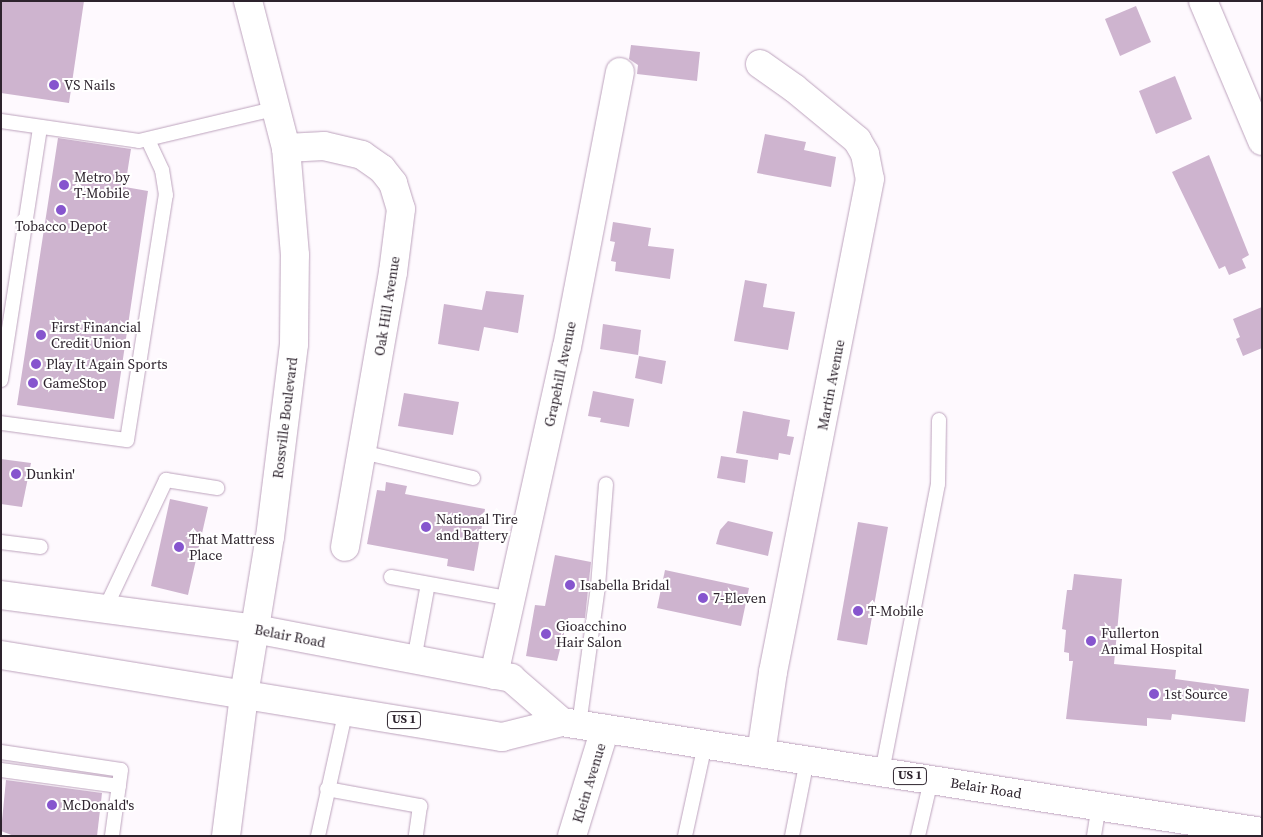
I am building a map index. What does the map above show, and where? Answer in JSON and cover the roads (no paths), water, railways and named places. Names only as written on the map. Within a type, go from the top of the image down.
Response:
[{"type":"main road","name":"Rossville Boulevard","points":[[226,836],[244,695],[270,537],[294,344],[296,255],[286,148],[248,1]]},
{"type":"main road","points":[[1203,1],[1262,141]]},
{"type":"main road","name":"Martin Avenue","points":[[760,64],[794,88],[858,140],[865,154],[870,179],[773,672],[761,753]]},
{"type":"main road","name":"Grapehill Avenue","points":[[494,675],[567,347],[620,72]]},
{"type":"main road","name":"Oak Hill Avenue","points":[[286,148],[324,146],[362,155],[382,169],[393,183],[401,209],[393,272],[345,547]]},
{"type":"main road","name":"Belair Road","points":[[1,595],[255,630],[511,678],[582,725]]},
{"type":"main road","name":"Belair Road","points":[[1,655],[502,737],[582,725],[1262,832]]},
{"type":"main road","name":"Klein Avenue","points":[[572,836],[582,725]]},
{"type":"lane","points":[[1,121],[140,142],[277,108]]},
{"type":"lane","points":[[1,380],[40,127]]},
{"type":"lane","points":[[1,423],[127,440],[166,195],[162,170],[148,140]]},
{"type":"lane","points":[[882,772],[938,484],[939,420]]},
{"type":"lane","points":[[362,452],[473,478]]},
{"type":"lane","points":[[105,609],[166,480],[216,488]]},
{"type":"lane","points":[[582,725],[598,586],[606,484]]},
{"type":"lane","points":[[1,542],[41,547]]},
{"type":"lane","points":[[390,577],[512,599]]},
{"type":"lane","points":[[414,660],[428,584]]},
{"type":"lane","points":[[318,836],[346,710]]},
{"type":"lane","points":[[685,836],[705,744]]},
{"type":"lane","points":[[1,752],[121,770],[112,836]]},
{"type":"lane","points":[[792,836],[807,760]]},
{"type":"lane","points":[[1,770],[119,786]]},
{"type":"lane","points":[[918,836],[931,780]]},
{"type":"lane","points":[[327,789],[420,806],[416,836]]},
{"type":"lane","points":[[1094,836],[1099,806]]},
{"type":"place","name":"VS Nails","points":[[54,85]]},
{"type":"place","name":"Metro by T-Mobile","points":[[64,185]]},
{"type":"place","name":"Tobacco Depot","points":[[61,210]]},
{"type":"place","name":"First Financial Credit Union","points":[[41,335]]},
{"type":"place","name":"Play It Again Sports","points":[[36,364]]},
{"type":"place","name":"GameStop","points":[[33,383]]},
{"type":"place","name":"Dunkin'","points":[[16,474]]},
{"type":"place","name":"National Tire and Battery","points":[[426,527]]},
{"type":"place","name":"That Mattress Place","points":[[179,547]]},
{"type":"place","name":"Isabella Bridal","points":[[570,585]]},
{"type":"place","name":"7-Eleven","points":[[703,598]]},
{"type":"place","name":"T-Mobile","points":[[858,611]]},
{"type":"place","name":"Gioacchino Hair Salon","points":[[546,634]]},
{"type":"place","name":"Fullerton Animal Hospital","points":[[1091,641]]},
{"type":"place","name":"1st Source","points":[[1154,694]]},
{"type":"place","name":"McDonald's","points":[[52,805]]}]
